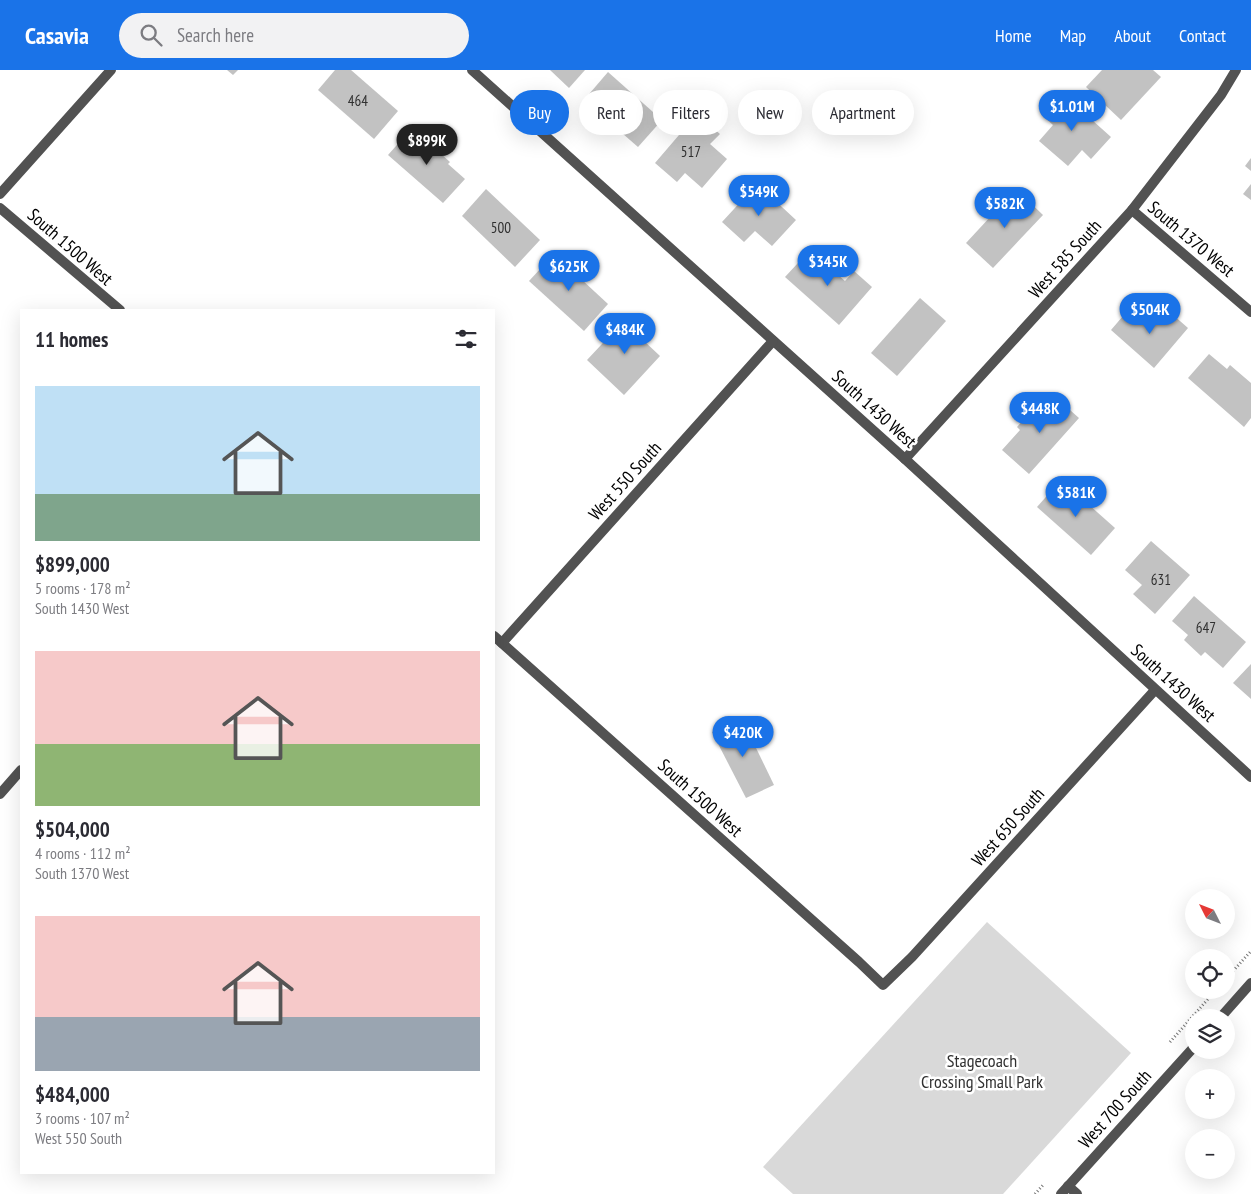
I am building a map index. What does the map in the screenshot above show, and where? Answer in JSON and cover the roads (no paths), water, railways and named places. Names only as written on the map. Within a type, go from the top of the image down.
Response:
[{"type":"street","points":[[0,194],[111,70]]},
{"type":"street","name":"South 1430 West","points":[[472,70],[905,459],[1251,777]]},
{"type":"street","name":"West 585 South","points":[[905,459],[1132,210],[1221,95],[1236,70]]},
{"type":"street","name":"South 1500 West","points":[[0,208],[119,309]]},
{"type":"street","name":"South 1370 West","points":[[1132,210],[1251,312]]},
{"type":"street","name":"West 550 South","points":[[498,640],[773,341]]},
{"type":"street","name":"South 1500 West","points":[[498,640],[883,985]]},
{"type":"street","name":"West 650 South","points":[[883,985],[912,957],[1156,690]]},
{"type":"street","points":[[0,794],[20,771]]},
{"type":"street","points":[[1228,1009],[1251,983]]},
{"type":"street","name":"West 700 South","points":[[1064,1190],[1185,1056]]},
{"type":"street","points":[[1064,1190],[1077,1194]]},
{"type":"park label","name":"Stagecoach Crossing Small Park","points":[[982,1071]]}]
